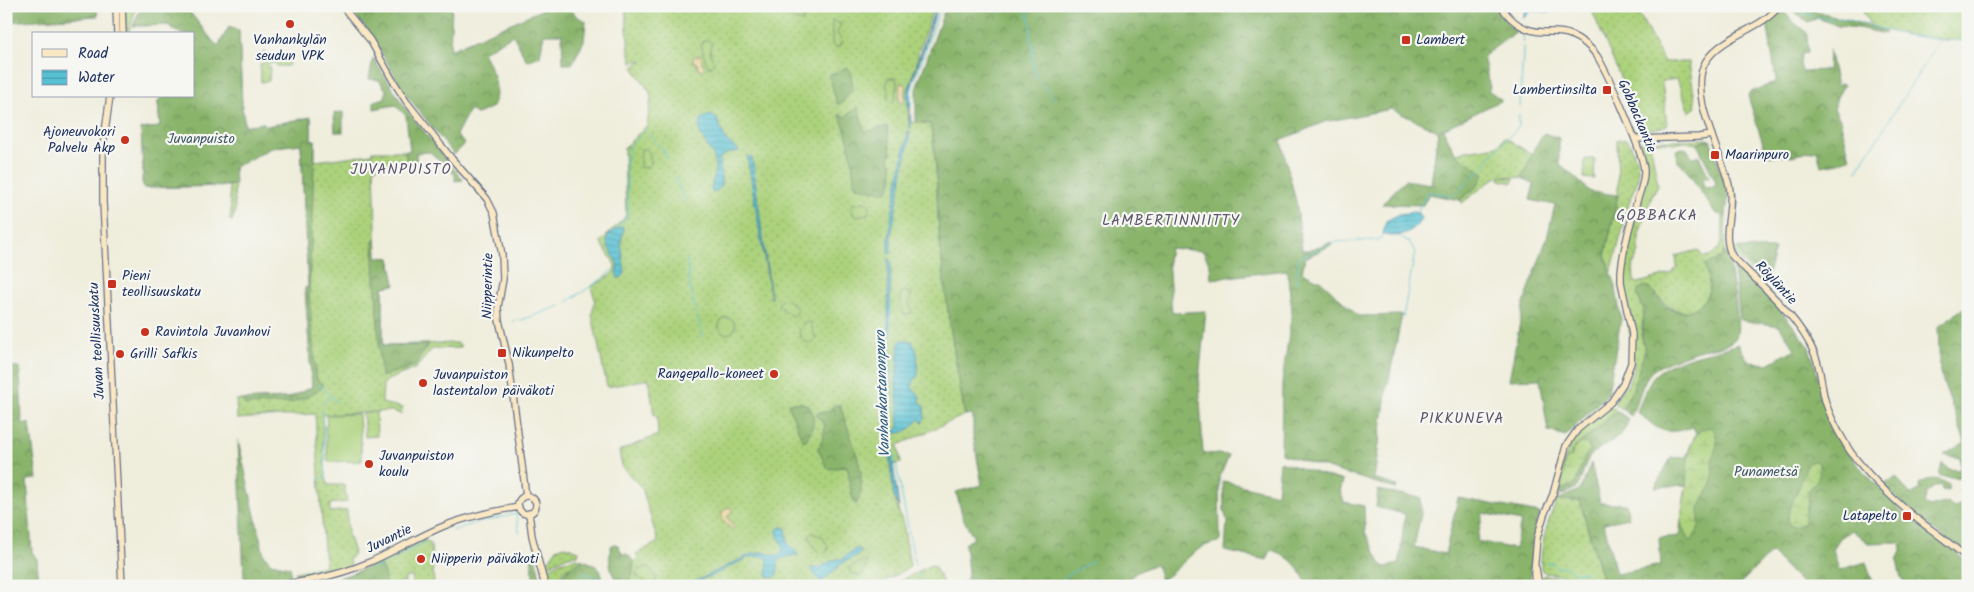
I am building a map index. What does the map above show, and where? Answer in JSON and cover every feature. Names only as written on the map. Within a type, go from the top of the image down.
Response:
[{"type":"street","points":[[116,6],[117,32]]},
{"type":"street","points":[[122,6],[123,32]]},
{"type":"street","name":"Niipperintie","points":[[342,6],[370,40],[406,101],[487,199],[494,213],[502,255],[502,278],[498,307],[499,320],[509,364],[526,496]]},
{"type":"street","name":"Gobbackantie","points":[[1501,6],[1510,18],[1525,28],[1544,32],[1566,33],[1580,40],[1592,50],[1601,63],[1635,139],[1643,162],[1644,174],[1622,261],[1621,277],[1632,328],[1631,363],[1623,384],[1611,402],[1578,429],[1566,446],[1537,538],[1535,586]]},
{"type":"street","name":"Röyläntie","points":[[1779,6],[1769,16],[1741,32],[1712,54],[1706,62],[1700,80],[1700,89],[1712,135],[1731,193],[1726,242],[1732,256],[1782,308],[1809,343],[1819,365],[1830,416],[1840,435],[1860,464],[1904,508],[1949,542],[1968,560]]},
{"type":"street","name":"Juvan teollisuuskatu","points":[[110,98],[103,146],[102,202],[122,586]]},
{"type":"street","points":[[1635,139],[1692,138],[1712,135]]},
{"type":"street","points":[[526,496],[534,499],[536,505],[534,511],[529,514],[523,512],[519,507],[521,499],[526,496]]},
{"type":"street","name":"Juvantie","points":[[267,586],[308,581],[338,574],[369,562],[446,525],[481,514],[519,507]]},
{"type":"street","points":[[529,514],[532,536],[545,586]]},
{"type":"street","name":"Gobbackantie","points":[[1535,566],[1539,586]]},
{"type":"green space","points":[[6,6],[96,6],[98,16],[6,22]]},
{"type":"green space","points":[[125,6],[137,6],[129,32],[125,32]]},
{"type":"green space","name":"Juvanpuisto","points":[[142,6],[185,6],[218,46],[229,27],[239,30],[242,107],[245,126],[264,123],[267,126],[311,117],[311,140],[315,140],[315,161],[372,154],[372,151],[405,151],[408,166],[374,167],[377,257],[390,258],[395,285],[383,287],[383,345],[457,343],[460,345],[460,348],[432,349],[416,368],[388,380],[383,385],[382,403],[403,408],[401,414],[392,411],[322,415],[328,485],[344,485],[347,502],[330,504],[330,512],[347,510],[348,534],[354,553],[349,560],[351,567],[299,580],[295,578],[295,572],[325,566],[315,414],[237,419],[236,400],[289,398],[312,387],[305,288],[308,287],[301,144],[273,147],[234,167],[235,213],[232,221],[229,220],[231,214],[229,186],[144,188],[142,181],[141,129],[160,127],[158,102],[161,98],[195,98],[195,32],[178,32],[168,25],[133,26]]},
{"type":"green space","points":[[142,6],[185,6],[215,44],[219,46],[229,27],[239,30],[242,107],[245,126],[264,123],[267,126],[311,117],[311,140],[315,140],[309,295],[316,378],[324,386],[307,397],[291,403],[245,405],[243,400],[289,398],[312,387],[305,288],[308,287],[301,144],[273,147],[234,167],[235,185],[144,188],[142,181],[141,129],[160,127],[158,102],[161,98],[195,98],[195,32],[178,32],[168,25],[133,26]]},
{"type":"green space","points":[[360,6],[452,6],[450,50],[550,6],[570,6],[576,16],[586,21],[584,41],[572,64],[563,64],[562,34],[544,34],[540,56],[527,61],[513,35],[483,52],[496,85],[493,107],[477,114],[469,110],[456,135],[465,144],[454,155],[405,93],[369,32],[356,16]]},
{"type":"green space","points":[[625,6],[934,6],[907,95],[909,123],[930,124],[933,137],[944,276],[953,346],[965,415],[898,445],[901,463],[890,465],[894,496],[904,528],[910,567],[876,586],[633,586],[627,581],[632,577],[634,562],[638,557],[636,554],[658,542],[642,488],[622,467],[619,451],[658,435],[657,416],[654,415],[649,379],[607,387],[592,315],[595,299],[591,287],[609,276],[615,268],[611,258],[600,242],[626,214],[624,148],[647,125],[651,99],[650,92],[633,67],[642,60],[632,62],[629,51]]},
{"type":"green space","points":[[946,6],[1493,6],[1516,32],[1483,56],[1490,88],[1488,90],[1502,100],[1443,129],[1455,153],[1484,174],[1477,186],[1460,200],[1429,194],[1423,205],[1382,204],[1405,180],[1431,184],[1438,131],[1391,109],[1324,122],[1281,140],[1297,206],[1302,250],[1308,250],[1332,242],[1333,244],[1305,258],[1302,272],[1321,281],[1358,316],[1402,315],[1386,394],[1374,479],[1397,486],[1396,489],[1281,454],[1282,383],[1292,311],[1287,270],[1211,279],[1210,265],[1203,251],[1170,248],[1168,260],[1172,313],[1206,311],[1199,379],[1203,453],[1229,455],[1219,479],[1220,542],[1202,547],[1161,580],[1156,564],[1137,572],[1120,586],[955,586],[967,580],[965,544],[974,538],[963,518],[956,492],[982,485],[973,435],[973,415],[965,415],[950,323],[941,253],[933,137],[930,124],[916,122],[916,89]]},
{"type":"green space","points":[[1590,6],[1635,6],[1664,62],[1689,62],[1696,107],[1689,112],[1677,79],[1662,81],[1667,126],[1643,131]]},
{"type":"green space","points":[[1786,6],[1799,6],[1885,31],[1885,34],[1859,28],[1838,26],[1818,18],[1808,22]]},
{"type":"green space","points":[[1861,6],[1968,6],[1968,41],[1919,37],[1871,27]]},
{"type":"green space","points":[[782,7],[798,10],[804,15],[802,22],[789,18],[780,11]]},
{"type":"green space","points":[[1782,9],[1792,21],[1807,33],[1808,53],[1801,54],[1800,64],[1802,71],[1828,70],[1829,50],[1837,86],[1842,83],[1844,85],[1837,97],[1834,108],[1840,120],[1850,158],[1838,163],[1821,166],[1817,150],[1791,156],[1769,156],[1766,153],[1748,96],[1749,93],[1776,80],[1767,22]]},
{"type":"green space","points":[[832,20],[841,24],[837,33],[842,41],[839,47],[832,45]]},
{"type":"green space","points":[[708,40],[711,43],[710,54],[714,62],[711,67],[707,65],[701,45],[703,41]]},
{"type":"green space","points":[[263,52],[265,52],[265,57],[276,57],[277,63],[267,64],[270,67],[269,81],[261,82],[260,64],[263,64]]},
{"type":"green space","points":[[282,56],[291,59],[288,66],[277,66],[276,59]]},
{"type":"green space","points":[[373,58],[406,109],[463,180],[455,181],[455,175],[430,152],[416,153],[417,168],[408,169],[405,151],[410,151],[406,116],[395,105],[374,109],[374,101],[385,98],[386,90],[379,80],[369,79]]},
{"type":"green space","points":[[847,67],[850,70],[853,88],[841,104],[837,104],[829,75]]},
{"type":"green space","points":[[889,78],[895,78],[897,81],[895,100],[892,103],[887,98],[889,92],[886,85]]},
{"type":"green space","points":[[858,107],[865,132],[887,126],[891,153],[889,159],[892,165],[893,178],[887,192],[870,190],[855,184],[848,141],[839,114],[845,117]]},
{"type":"green space","points":[[343,112],[343,132],[335,132],[334,113]]},
{"type":"green space","points":[[1544,133],[1559,138],[1559,163],[1591,192],[1618,195],[1605,256],[1615,283],[1621,319],[1608,393],[1566,436],[1548,431],[1540,379],[1509,380],[1523,306],[1547,238],[1555,205],[1530,200],[1534,184],[1522,178],[1535,147]]},
{"type":"green space","points":[[1505,137],[1532,155],[1522,178],[1502,176],[1514,179],[1512,183],[1500,180],[1501,176],[1493,179],[1462,203],[1460,200],[1477,186],[1455,153],[1497,146]]},
{"type":"green space","points":[[1617,139],[1627,140],[1631,145],[1638,165],[1638,180],[1631,196],[1611,274],[1605,256],[1618,195]]},
{"type":"green space","points":[[1709,140],[1697,144],[1653,142],[1651,146],[1658,185],[1652,196],[1639,234],[1639,252],[1633,265],[1634,281],[1638,283],[1671,274],[1677,267],[1676,256],[1698,250],[1703,257],[1716,252],[1721,242],[1723,216],[1726,217],[1724,256],[1714,262],[1708,291],[1699,307],[1685,312],[1678,311],[1665,304],[1655,292],[1642,324],[1642,338],[1645,351],[1643,365],[1622,409],[1615,404],[1615,401],[1624,386],[1627,387],[1635,363],[1633,362],[1623,275],[1624,262],[1647,175],[1646,164],[1639,143],[1640,141]]},
{"type":"green space","points":[[1710,140],[1727,189],[1726,217],[1715,213],[1685,168],[1678,162],[1676,150],[1682,148],[1687,149],[1692,157],[1699,156],[1709,177],[1702,179],[1704,188],[1714,187],[1716,182],[1697,144]]},
{"type":"green space","points":[[641,149],[646,149],[649,152],[651,163],[649,166],[642,168],[640,167]]},
{"type":"green space","points":[[1585,159],[1595,159],[1594,179],[1584,178]]},
{"type":"green space","points":[[865,202],[870,206],[868,214],[854,216],[851,208],[853,204]]},
{"type":"green space","points":[[376,237],[377,257],[390,258],[395,285],[383,287],[383,346],[429,345],[416,365],[381,377],[373,243]]},
{"type":"green space","points":[[1732,248],[1738,248],[1744,259],[1765,282],[1762,283],[1733,253]]},
{"type":"green space","points":[[1738,248],[1775,249],[1766,281],[1744,259]]},
{"type":"green space","points":[[1725,252],[1729,258],[1735,299],[1738,323],[1736,337],[1729,343],[1688,355],[1652,371],[1645,380],[1631,416],[1622,409],[1632,391],[1645,351],[1642,338],[1644,311],[1637,294],[1638,290],[1644,286],[1650,288],[1663,304],[1675,311],[1682,312],[1694,309],[1703,301],[1709,289],[1704,265],[1720,259]]},
{"type":"green space","name":"Punametsä","points":[[1739,267],[1787,318],[1808,345],[1828,418],[1838,437],[1856,463],[1903,513],[1949,545],[1968,564],[1968,586],[1908,586],[1901,578],[1897,560],[1902,549],[1900,542],[1868,543],[1852,530],[1840,538],[1833,549],[1839,570],[1866,562],[1874,586],[1804,586],[1771,552],[1738,586],[1604,586],[1580,501],[1557,500],[1581,489],[1591,463],[1600,503],[1626,504],[1629,518],[1604,523],[1616,574],[1661,565],[1659,538],[1679,536],[1686,485],[1655,487],[1671,458],[1686,457],[1696,433],[1693,427],[1675,431],[1662,430],[1651,424],[1637,412],[1651,380],[1667,366],[1679,361],[1738,344],[1749,362],[1768,364],[1795,349],[1779,326],[1740,320],[1734,268]]},
{"type":"green space","points":[[905,291],[911,294],[909,304],[912,310],[911,313],[905,315],[902,308],[901,293]]},
{"type":"green space","points":[[781,300],[791,302],[798,311],[796,314],[791,316],[778,305]]},
{"type":"green space","points":[[1968,306],[1968,368],[1959,374],[1968,390],[1968,477],[1939,476],[1942,463],[1949,469],[1960,470],[1960,458],[1944,455],[1965,442],[1940,373],[1938,327]]},
{"type":"green space","points":[[727,318],[735,326],[727,334],[719,326]]},
{"type":"green space","points":[[810,322],[816,339],[814,342],[808,343],[802,339],[799,332],[804,323]]},
{"type":"green space","points":[[6,367],[20,367],[22,423],[30,424],[37,479],[27,480],[32,552],[37,559],[39,586],[6,586]]},
{"type":"green space","points":[[788,403],[802,403],[809,406],[813,415],[813,423],[806,440],[802,440]]},
{"type":"green space","points":[[834,405],[840,405],[860,469],[860,494],[856,505],[852,496],[847,466],[830,469],[826,466],[818,449],[824,435],[825,425],[816,415],[819,412],[828,412]]},
{"type":"green space","points":[[1608,408],[1614,408],[1617,411],[1572,450],[1561,493],[1565,494],[1558,495],[1556,491],[1571,443],[1581,430]]},
{"type":"green space","points":[[1617,411],[1628,419],[1624,431],[1592,454],[1577,487],[1565,494],[1561,493],[1560,488],[1572,456],[1572,450]]},
{"type":"green space","points":[[376,412],[377,436],[365,437],[363,413]]},
{"type":"green space","points":[[359,414],[362,461],[328,462],[326,415]]},
{"type":"green space","points":[[1710,427],[1716,433],[1717,445],[1712,460],[1713,482],[1699,508],[1699,528],[1692,541],[1688,539],[1681,522],[1689,451],[1696,435]]},
{"type":"green space","points":[[238,440],[264,555],[271,563],[290,567],[291,582],[253,584],[247,582],[244,577]]},
{"type":"green space","points":[[1582,442],[1587,444],[1590,450],[1585,456],[1575,484],[1561,490],[1565,460],[1572,456],[1572,450]]},
{"type":"green space","points":[[1280,462],[1343,481],[1340,491],[1344,502],[1364,506],[1365,532],[1380,563],[1385,567],[1399,564],[1405,514],[1376,507],[1378,490],[1421,498],[1421,514],[1414,547],[1445,554],[1458,498],[1540,513],[1532,544],[1530,586],[1308,586],[1294,563],[1271,550],[1267,560],[1225,551],[1227,521],[1224,510],[1223,481],[1277,494]],"holes":[[[1483,513],[1521,521],[1515,549],[1477,541]]]},
{"type":"green space","points":[[1818,462],[1819,474],[1808,491],[1809,498],[1803,524],[1794,527],[1789,525],[1788,515],[1790,507],[1808,463]]},
{"type":"green space","points":[[1896,477],[1910,495],[1921,489],[1919,484],[1930,479],[1949,484],[1948,491],[1942,490],[1941,485],[1929,491],[1924,504],[1930,507],[1948,502],[1954,508],[1966,499],[1959,490],[1968,484],[1968,559],[1882,486]]},
{"type":"green space","points":[[1557,500],[1580,501],[1604,586],[1594,581],[1546,573],[1541,570],[1545,534]]},
{"type":"green space","points":[[811,533],[822,536],[828,547],[827,552],[821,554],[815,549],[809,535]]},
{"type":"green space","points":[[424,540],[431,545],[434,584],[413,585],[412,576],[405,578],[405,582],[399,582],[399,586],[322,586],[322,582],[361,570]]},
{"type":"green space","points":[[618,545],[622,554],[627,554],[634,562],[632,577],[627,581],[633,586],[617,586],[610,558],[611,546]]},
{"type":"green space","points":[[565,546],[579,551],[578,555],[568,556],[544,568],[544,563],[550,559],[556,549]]},
{"type":"green space","points":[[531,555],[535,556],[542,586],[534,586]]},
{"type":"green space","points":[[577,558],[583,560],[565,570],[550,586],[547,586],[544,572],[560,562]]},
{"type":"green space","points":[[583,560],[598,569],[602,575],[603,584],[592,578],[579,586],[552,586],[567,570]]},
{"type":"green space","points":[[865,560],[867,563],[862,575],[859,576],[850,572],[849,568]]},
{"type":"green space","points":[[379,563],[384,573],[386,586],[322,586],[322,582],[339,579]]},
{"type":"green space","points":[[931,565],[934,566],[945,586],[891,586]]},
{"type":"green space","points":[[646,567],[650,568],[656,578],[656,582],[653,584],[648,584],[636,575],[637,571]]},
{"type":"green space","points":[[1543,576],[1595,586],[1544,586]]},
{"type":"sand","points":[[701,55],[705,68],[701,70],[697,63],[693,61],[694,56]]},
{"type":"sand","points":[[900,83],[906,85],[904,100],[901,103],[899,102]]},
{"type":"sand","points":[[728,507],[732,511],[727,517],[734,527],[732,529],[722,520],[721,513]]},
{"type":"water","points":[[936,6],[938,6],[912,83],[910,95],[911,128],[909,127],[910,113],[907,95]]},
{"type":"water","points":[[1530,6],[1554,6],[1549,12],[1531,11],[1524,18],[1524,12]]},
{"type":"water","points":[[711,115],[717,119],[726,140],[739,151],[728,153],[720,158],[721,182],[718,190],[713,193],[711,189],[715,162],[700,129],[702,118]]},
{"type":"water","points":[[908,131],[910,131],[909,140],[891,236],[891,254],[888,253],[890,224]]},
{"type":"water","points":[[747,155],[752,158],[771,299]]},
{"type":"water","points":[[1418,213],[1421,218],[1410,231],[1394,236],[1383,234],[1386,221],[1399,214]]},
{"type":"water","points":[[624,228],[621,242],[625,273],[621,278],[618,278],[616,272],[618,266],[607,244],[607,239],[608,235],[613,231]]},
{"type":"water","points":[[888,259],[890,259],[891,267],[890,430],[896,431],[899,426],[896,382],[899,343],[902,340],[912,341],[917,352],[918,375],[913,382],[912,388],[920,397],[920,402],[924,406],[925,418],[922,423],[919,418],[908,430],[900,433],[891,433],[891,449],[899,507],[894,496],[888,443]]},
{"type":"water","points":[[783,526],[786,529],[788,544],[799,555],[780,559],[775,577],[767,575],[768,558],[759,556],[747,558],[708,578],[706,577],[695,585],[686,586],[749,555],[762,552],[780,555],[783,548],[777,530]]},
{"type":"water","points":[[855,549],[860,549],[861,553],[841,564],[822,582],[811,569],[811,567],[818,569],[833,560],[842,559]]},
{"type":"waterway","name":"Vanhankartanonpuro","points":[[911,107],[911,91],[941,6]]},
{"type":"waterway","points":[[1026,6],[1031,23],[1032,62],[1037,79],[1055,99]]},
{"type":"waterway","name":"Maarinpuro","points":[[1798,6],[1803,13],[1822,18],[1846,19],[1904,35],[1940,40],[1968,41]]},
{"type":"waterway","points":[[1520,107],[1524,32]]},
{"type":"waterway","points":[[1857,171],[1939,41]]},
{"type":"waterway","points":[[1963,41],[1968,66]]},
{"type":"waterway","points":[[1417,212],[1428,192],[1453,195],[1486,165],[1490,157],[1519,126],[1519,115]]},
{"type":"waterway","points":[[617,229],[628,215],[626,160],[629,147],[646,129]]},
{"type":"waterway","points":[[649,134],[664,151],[668,159]]},
{"type":"waterway","points":[[675,177],[686,203]]},
{"type":"waterway","points":[[1296,283],[1299,258],[1335,242],[1377,240],[1385,235]]},
{"type":"waterway","points":[[1398,236],[1411,244],[1415,252],[1403,317]]},
{"type":"waterway","points":[[687,259],[690,288],[703,337]]},
{"type":"waterway","points":[[567,302],[602,279],[612,270]]},
{"type":"waterway","name":"Vanhankartanonpuro","points":[[890,300],[892,442],[915,565]]},
{"type":"waterway","points":[[513,321],[522,320],[560,306]]},
{"type":"waterway","points":[[318,384],[337,402]]},
{"type":"waterway","points":[[322,405],[331,396]]},
{"type":"waterway","points":[[320,478],[326,477],[322,410]]},
{"type":"waterway","points":[[452,531],[468,525],[516,514],[519,532]]},
{"type":"waterway","points":[[373,570],[426,542]]},
{"type":"waterway","points":[[1057,586],[1068,575],[1093,561]]},
{"type":"waterway","points":[[1547,563],[1553,563],[1556,568],[1564,566],[1575,573],[1585,572],[1589,578]]},
{"type":"waterway","points":[[918,571],[924,586]]},
{"type":"waterway","points":[[567,586],[584,573],[603,579]]},
{"type":"place","name":"Vanhankylän seudun VPK","points":[[290,24]]},
{"type":"place","name":"Lambert","points":[[1406,40]]},
{"type":"place","name":"Lambertinsilta","points":[[1607,90]]},
{"type":"place","name":"Ajoneuvokori Palvelu Akp","points":[[125,140]]},
{"type":"place","name":"Maarinpuro","points":[[1715,155]]},
{"type":"place","name":"Pieni teollisuuskatu","points":[[112,284]]},
{"type":"place","name":"Ravintola Juvanhovi","points":[[145,332]]},
{"type":"place","name":"Nikunpelto","points":[[502,353]]},
{"type":"place","name":"Grilli Safkis","points":[[120,354]]},
{"type":"place","name":"Rangepallo-koneet","points":[[774,374]]},
{"type":"place","name":"Juvanpuiston lastentalon päiväkoti","points":[[423,383]]},
{"type":"place","name":"Juvanpuiston koulu","points":[[369,464]]},
{"type":"place","name":"Latapelto","points":[[1907,516]]},
{"type":"place","name":"Niipperin päiväkoti","points":[[421,559]]},
{"type":"district","name":"JUVANPUISTO","points":[[401,170]]},
{"type":"district","name":"GOBBACKA","points":[[1657,216]]},
{"type":"district","name":"LAMBERTINNIITTY","points":[[1171,221]]},
{"type":"district","name":"PIKKUNEVA","points":[[1462,419]]}]
